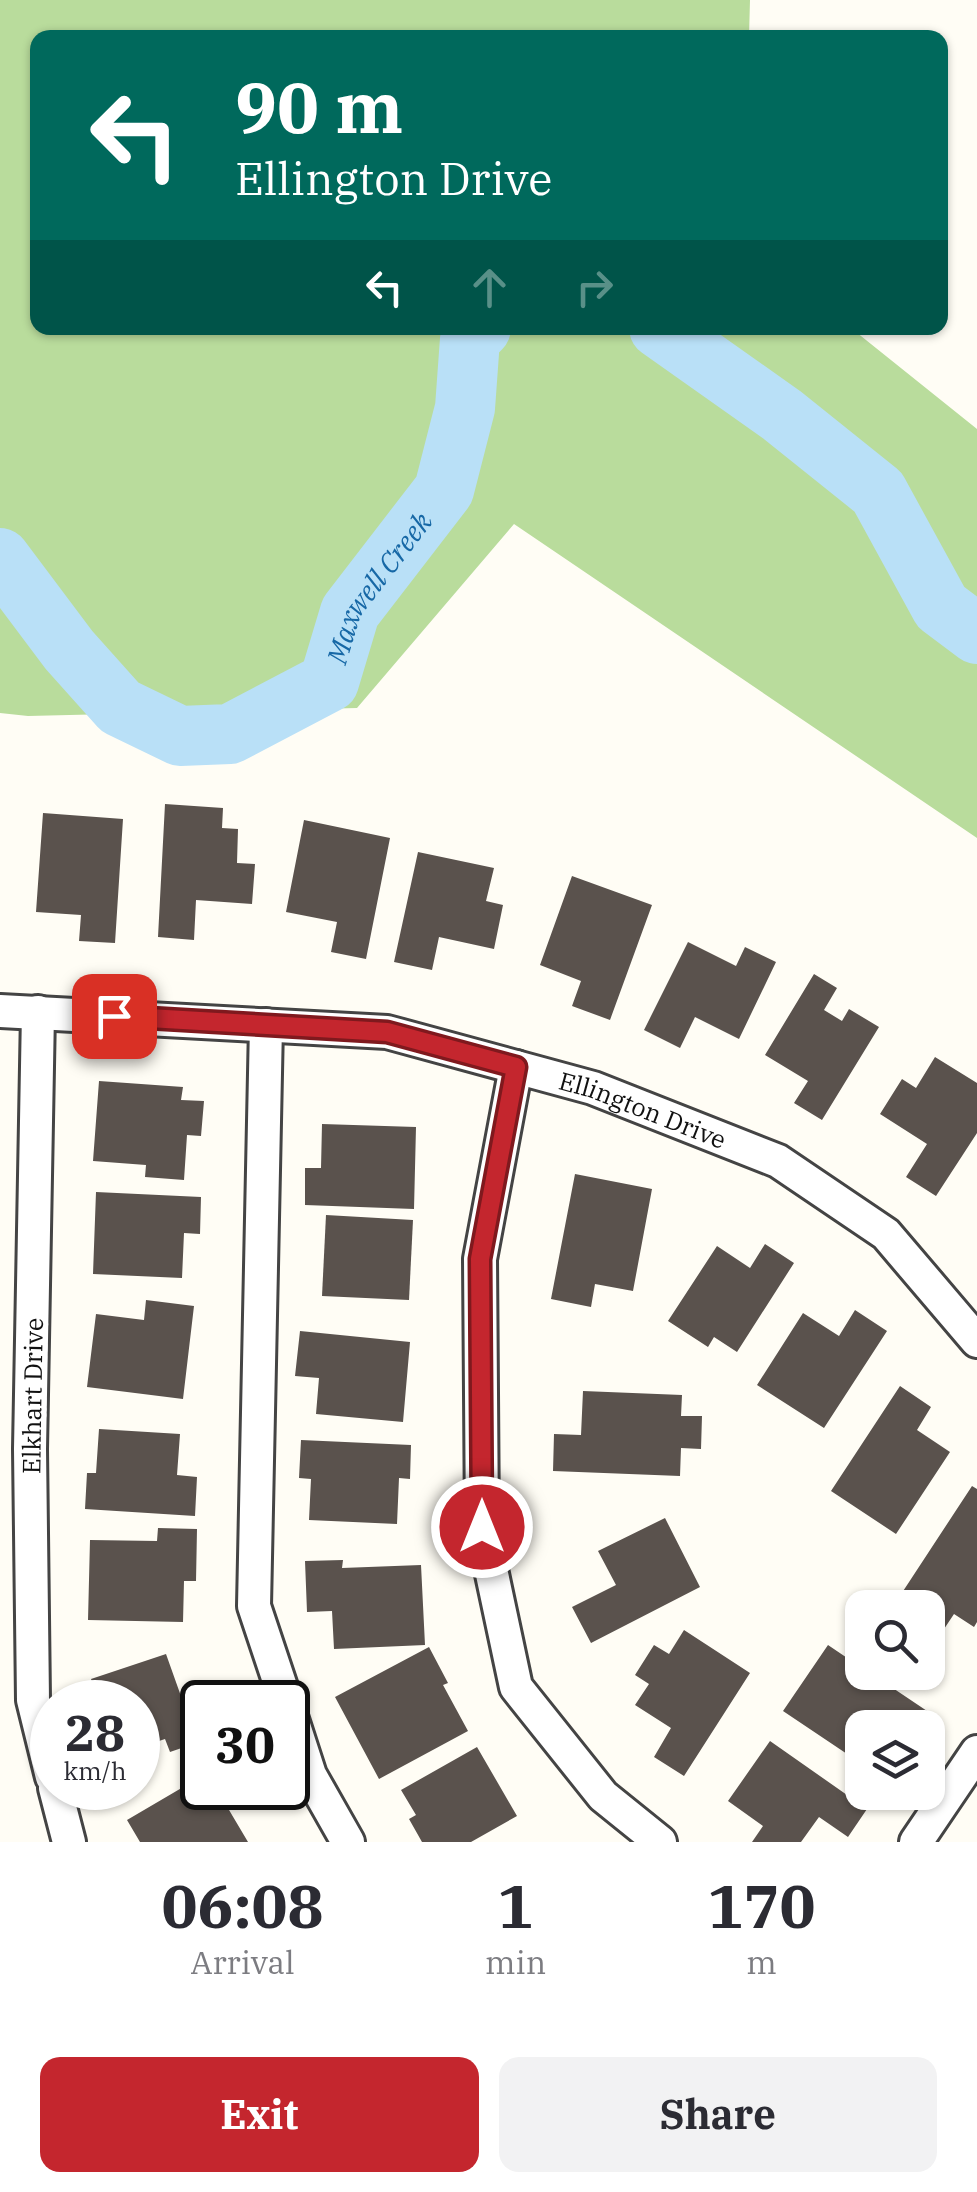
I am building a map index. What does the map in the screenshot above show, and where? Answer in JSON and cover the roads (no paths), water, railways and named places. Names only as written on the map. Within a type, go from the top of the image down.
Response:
[{"type":"street","name":"Ellington Drive","points":[[0,1011],[387,1032],[593,1088],[778,1162],[886,1234],[977,1341]]},
{"type":"street","name":"Elkhart Drive","points":[[33,1680],[30,1449],[38,1012]]},
{"type":"street","points":[[266,1025],[254,1606],[279,1680]]},
{"type":"street","points":[[516,1067],[480,1259],[482,1527],[516,1688],[603,1796],[660,1842]]},
{"type":"street","points":[[916,1842],[977,1752]]},
{"type":"street","points":[[310,1775],[348,1842]]},
{"type":"street","points":[[61,1810],[69,1842]]},
{"type":"waterway","name":"Maxwell Creek","points":[[0,558],[69,650],[120,707],[180,736],[230,734],[329,682],[350,612],[444,490],[465,408],[470,339],[474,335]]},
{"type":"waterway","name":"Maxwell Creek","points":[[669,335],[782,415],[878,492],[941,607],[977,634]]}]
